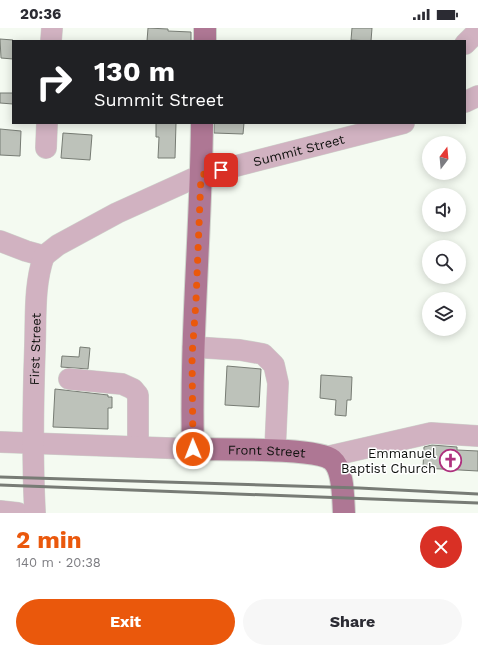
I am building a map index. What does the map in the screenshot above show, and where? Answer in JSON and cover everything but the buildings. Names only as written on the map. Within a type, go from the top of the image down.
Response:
[{"type":"main road","points":[[205,28],[205,40]]},
{"type":"main road","points":[[193,449],[193,346],[202,124]]},
{"type":"main road","name":"Front Street","points":[[193,449],[300,452],[326,457]]},
{"type":"main road","points":[[326,457],[332,460],[339,472],[344,513]]},
{"type":"street","points":[[51,40],[52,28]]},
{"type":"street","points":[[466,102],[478,96]]},
{"type":"street","points":[[46,148],[47,124]]},
{"type":"street","name":"Summit Street","points":[[44,256],[58,245],[117,213],[201,175],[400,124]]},
{"type":"street","points":[[0,241],[44,256]]},
{"type":"street","name":"First Street","points":[[35,503],[33,443],[37,290],[40,268],[44,256]]},
{"type":"street","points":[[193,346],[240,350],[263,354],[274,365],[278,383],[275,451]]},
{"type":"street","points":[[69,379],[122,384],[133,389],[138,395],[138,447]]},
{"type":"street","points":[[326,457],[431,433],[478,436]]},
{"type":"street","name":"Front Street","points":[[0,442],[193,449]]},
{"type":"street","points":[[0,511],[18,513]]},
{"type":"railway","points":[[0,477],[359,488],[478,494]]},
{"type":"railway","points":[[0,485],[478,503]]},
{"type":"place","name":"Emmanuel Baptist Church","points":[[451,460]]},
{"type":"route","points":[[193,449],[192,356],[196,301],[201,175],[221,170]]}]
